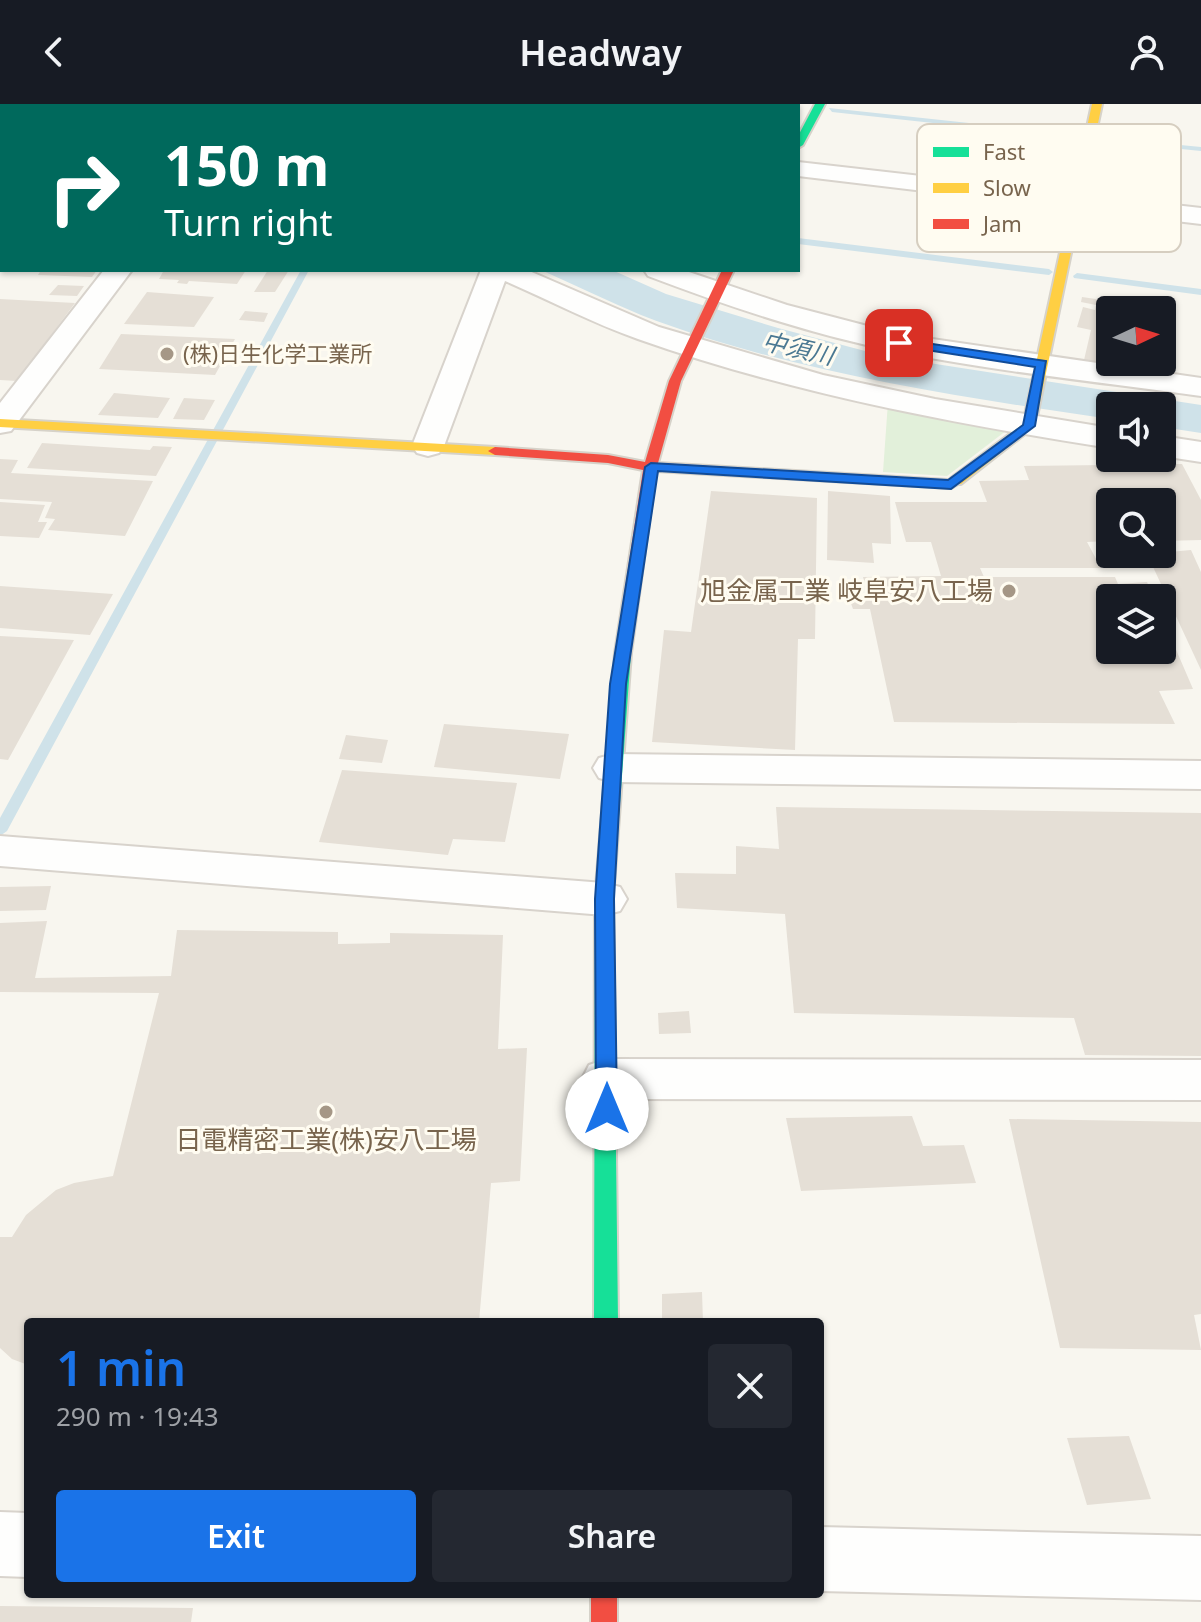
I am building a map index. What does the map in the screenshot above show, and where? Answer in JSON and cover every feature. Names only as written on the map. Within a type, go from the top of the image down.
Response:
[{"type":"street","points":[[800,141],[820,104]]},
{"type":"street","points":[[1093,124],[1097,104]]},
{"type":"street","points":[[800,169],[917,183]]},
{"type":"street","points":[[1181,214],[1201,216]]},
{"type":"street","points":[[0,424],[428,446],[608,459],[651,467],[951,484],[1030,422],[1066,252]]},
{"type":"street","points":[[0,424],[116,272]]},
{"type":"street","points":[[428,446],[494,272]]},
{"type":"street","points":[[509,272],[644,331],[812,383],[1096,435]]},
{"type":"street","points":[[666,272],[719,286],[819,324],[899,343],[1041,369],[1201,387]]},
{"type":"street","points":[[606,1318],[604,899],[618,684],[651,467],[668,401],[690,344],[719,286]]},
{"type":"street","points":[[1176,448],[1201,452]]},
{"type":"street","points":[[614,768],[1201,775]]},
{"type":"street","points":[[0,851],[604,899]]},
{"type":"street","points":[[607,1079],[1201,1080]]},
{"type":"street","points":[[0,1544],[24,1545]]},
{"type":"street","points":[[824,1559],[1201,1568]]},
{"type":"street","points":[[604,1598],[604,1622]]},
{"type":"green space","points":[[888,402],[1011,427],[947,476],[883,472]]},
{"type":"water","name":"中須川","points":[[545,272],[616,272],[666,294],[884,356],[1117,392],[1096,392],[1096,417],[872,380],[697,335],[641,315]]},
{"type":"water","points":[[1176,401],[1201,405],[1201,433],[1176,429]]},
{"type":"building","points":[[40,272],[96,272],[92,277],[38,275]]},
{"type":"building","name":"(株)日生化学工業所","points":[[163,272],[245,272],[237,284],[189,281],[187,284],[177,283],[179,280],[159,279]]},
{"type":"building","name":"(株)日生化学工業所","points":[[267,272],[288,272],[275,292],[254,292]]},
{"type":"building","points":[[58,285],[84,286],[77,296],[49,295]]},
{"type":"building","name":"(株)日生化学工業所","points":[[147,292],[214,297],[194,327],[124,324]]},
{"type":"building","points":[[1082,297],[1096,299],[1096,305],[1081,302]]},
{"type":"building","points":[[0,299],[75,303],[17,381],[0,380]]},
{"type":"building","points":[[1096,305],[1096,362],[1084,360],[1091,330],[1077,327],[1083,307],[1095,310]]},
{"type":"building","name":"(株)日生化学工業所","points":[[245,311],[268,313],[264,322],[239,320]]},
{"type":"building","name":"(株)日生化学工業所","points":[[121,334],[235,339],[215,375],[99,369]]},
{"type":"building","name":"(株)日生化学工業所","points":[[114,393],[170,398],[158,418],[98,415]]},
{"type":"building","name":"(株)日生化学工業所","points":[[184,398],[215,400],[204,420],[173,419]]},
{"type":"building","points":[[42,443],[150,450],[153,446],[172,447],[156,476],[27,468]]},
{"type":"building","points":[[0,459],[18,460],[11,473],[153,481],[125,536],[48,530],[55,519],[45,518],[52,502],[0,499]]},
{"type":"building","name":"旭金属工業 岐阜安八工場","points":[[1176,464],[1182,464],[1201,500],[1201,540],[1176,541],[1176,488],[1096,488],[1096,542],[1087,542],[1096,559],[1096,568],[980,568],[984,577],[1115,577],[1118,584],[1096,584],[1096,664],[1176,664],[1176,650],[1193,689],[1159,691],[1175,724],[894,722],[870,609],[853,609],[849,598],[869,598],[863,577],[941,576],[931,542],[906,542],[895,502],[987,502],[979,481],[1029,480],[1024,466],[1096,465],[1096,472],[1176,472]]},
{"type":"building","name":"旭金属工業 岐阜安八工場","points":[[711,491],[817,498],[815,639],[798,639],[795,750],[652,742],[664,630],[691,632]]},
{"type":"building","name":"旭金属工業 岐阜安八工場","points":[[828,491],[890,496],[891,544],[872,543],[874,563],[827,560]]},
{"type":"building","points":[[0,502],[45,505],[38,522],[47,522],[39,538],[0,536]]},
{"type":"building","points":[[1191,550],[1201,572],[1201,670],[1176,616],[1176,584],[1161,584],[1154,568],[1176,568],[1176,551]]},
{"type":"building","points":[[0,586],[113,594],[90,635],[0,628]]},
{"type":"building","points":[[0,636],[74,640],[8,760],[0,759]]},
{"type":"building","points":[[444,724],[569,734],[560,779],[434,767]]},
{"type":"building","points":[[346,735],[388,740],[382,763],[339,759]]},
{"type":"building","points":[[342,770],[517,783],[505,842],[453,839],[448,855],[319,842]]},
{"type":"building","points":[[776,807],[1201,813],[1201,1056],[1085,1055],[1074,1018],[794,1013],[785,914],[677,908],[675,873],[736,874],[736,846],[779,849]]},
{"type":"building","points":[[51,886],[46,910],[0,911],[0,887]]},
{"type":"building","name":"日電精密工業(株)安八工場","points":[[47,921],[35,978],[171,976],[177,930],[338,932],[338,944],[390,943],[390,933],[503,935],[498,1049],[527,1048],[520,1181],[491,1183],[479,1318],[24,1318],[24,1364],[12,1359],[0,1348],[0,1237],[12,1237],[26,1215],[56,1190],[74,1183],[113,1176],[159,993],[0,992],[0,923]]},
{"type":"building","points":[[689,1011],[691,1033],[659,1034],[658,1013]]},
{"type":"building","points":[[912,1116],[923,1146],[964,1145],[976,1183],[801,1191],[786,1118]]},
{"type":"building","points":[[1009,1119],[1201,1122],[1201,1314],[1194,1315],[1201,1350],[1060,1348]]},
{"type":"building","points":[[702,1292],[703,1318],[662,1318],[662,1294]]},
{"type":"building","points":[[1129,1436],[1151,1499],[1087,1505],[1067,1438]]},
{"type":"building","points":[[0,1606],[193,1608],[191,1622],[0,1622]]},
{"type":"waterway","points":[[832,110],[961,124]]},
{"type":"waterway","points":[[1181,147],[1201,149]]},
{"type":"waterway","points":[[800,241],[1049,272]]},
{"type":"waterway","points":[[0,831],[304,272]]},
{"type":"waterway","points":[[1077,276],[1201,292]]},
{"type":"traffic: fast","points":[[800,141],[820,104]]},
{"type":"traffic: fast","points":[[606,1318],[604,899],[623,653]]},
{"type":"traffic: slow","points":[[1093,124],[1097,104]]},
{"type":"traffic: slow","points":[[956,481],[1029,426],[1066,252]]},
{"type":"traffic: slow","points":[[0,423],[495,451]]},
{"type":"traffic: jam","points":[[623,653],[640,524],[660,429],[682,365],[727,272]]},
{"type":"traffic: jam","points":[[495,451],[608,459],[651,467],[951,484],[956,481]]},
{"type":"traffic: jam","points":[[604,1598],[604,1622]]},
{"type":"place","name":"(株)日生化学工業所","points":[[167,354]]},
{"type":"place","name":"旭金属工業 岐阜安八工場","points":[[1009,591]]},
{"type":"place","name":"日電精密工業(株)安八工場","points":[[326,1112]]},
{"type":"route","points":[[607,1109],[604,899],[618,684],[651,467],[951,484],[1029,426],[1042,364],[899,343]]}]
